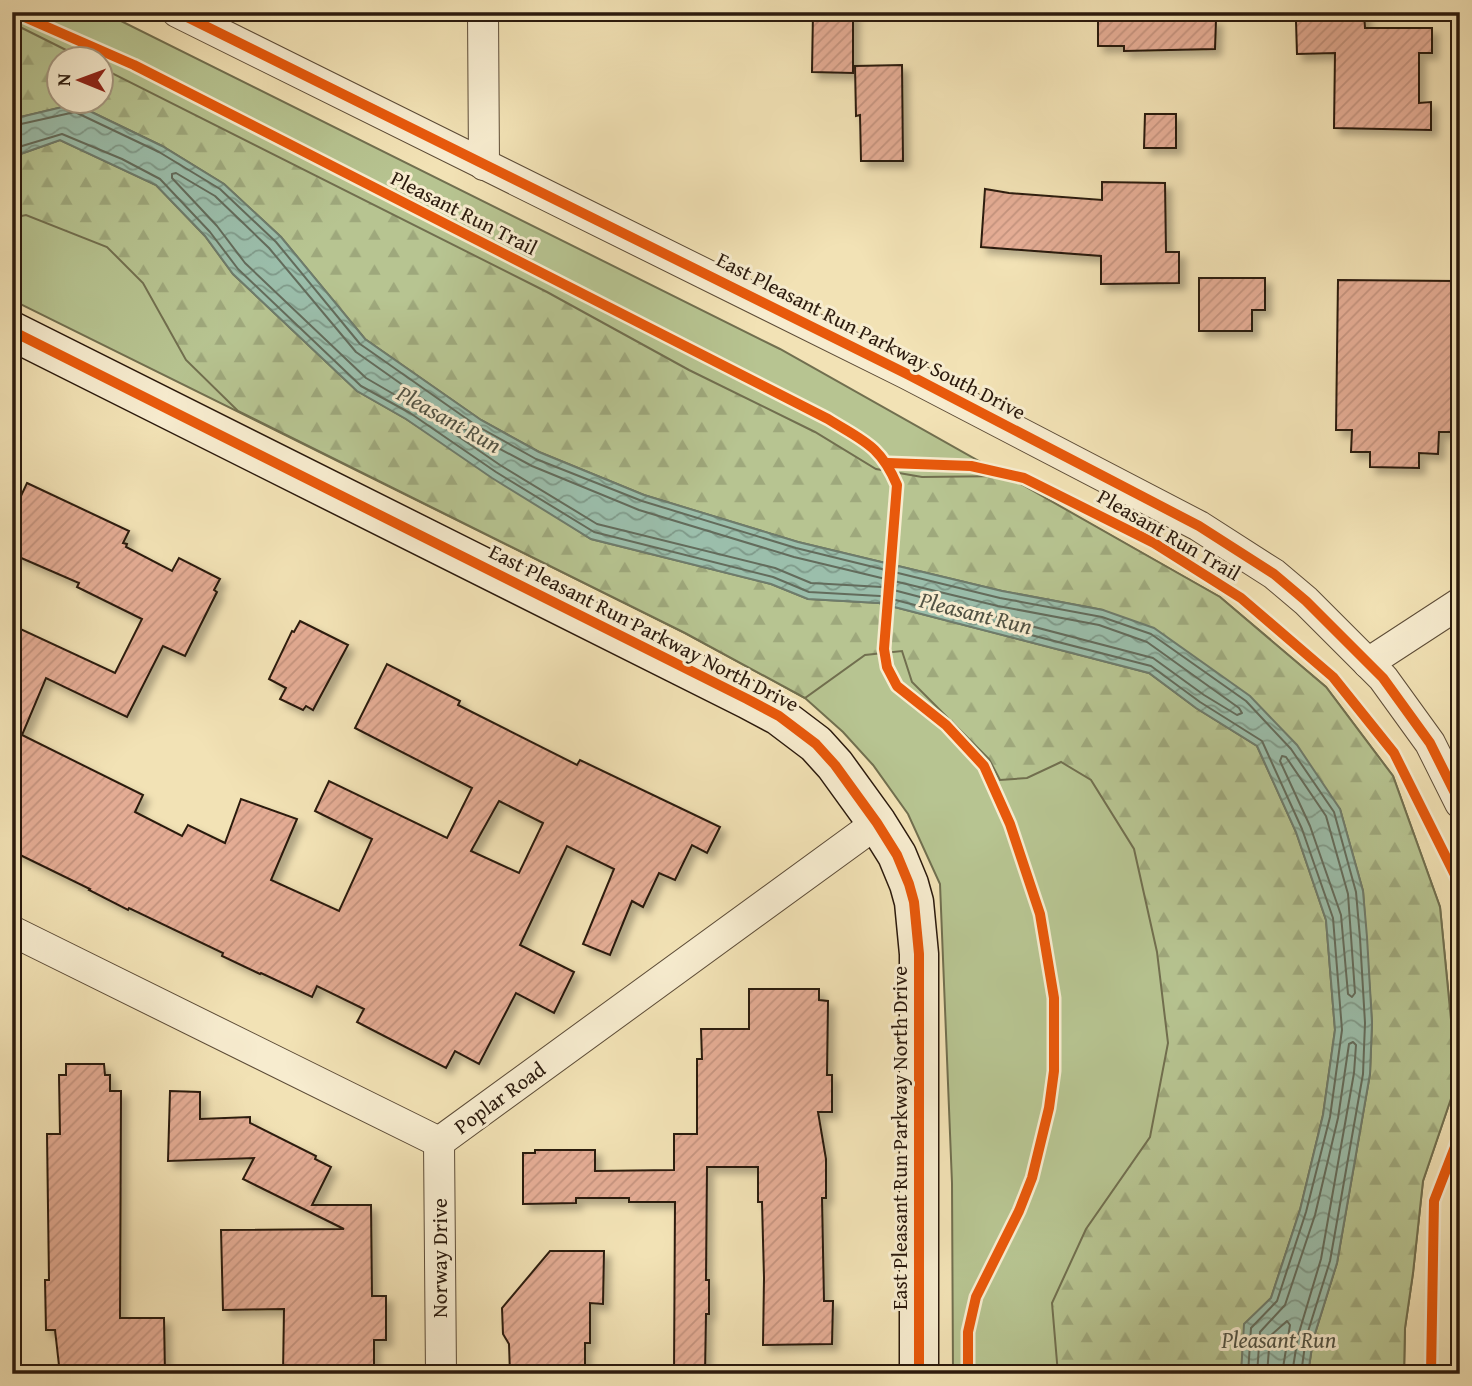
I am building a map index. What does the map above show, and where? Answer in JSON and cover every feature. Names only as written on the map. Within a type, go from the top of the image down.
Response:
[{"type":"main road","name":"East Pleasant Run Parkway North Drive","points":[[12,331],[779,716],[816,744],[835,765],[877,822],[897,855],[914,902],[919,954],[919,1374]]},
{"type":"street","name":"East Pleasant Run Parkway South Drive","points":[[177,12],[907,374],[1199,526],[1274,574],[1306,601],[1383,678],[1430,743],[1460,803]]},
{"type":"street","points":[[483,12],[484,165]]},
{"type":"street","points":[[1368,663],[1460,603]]},
{"type":"street","name":"Poplar Road","points":[[12,931],[439,1142],[877,822]]},
{"type":"street","name":"Norway Drive","points":[[439,1142],[441,1374]]},
{"type":"green space","points":[[12,12],[103,12],[780,349],[1220,597],[1326,687],[1393,776],[1440,907],[1457,1081],[1423,1181],[1405,1328],[1404,1374],[953,1374],[952,1183],[940,884],[908,814],[873,765],[843,732],[805,698],[685,633],[12,300]]},
{"type":"green space","points":[[12,23],[58,46],[46,46],[46,111],[12,119]]},
{"type":"green space","points":[[116,75],[547,292],[689,370],[815,432],[876,469],[922,477],[1007,476],[1220,597],[1326,687],[1393,776],[1440,907],[1457,1081],[1423,1181],[1405,1328],[1404,1374],[1308,1374],[1313,1340],[1337,1263],[1370,1074],[1372,1023],[1363,891],[1340,809],[1103,610],[1002,591],[798,542],[644,495],[539,452],[481,420],[365,339],[281,237],[224,184],[162,146],[100,116],[116,116]]},
{"type":"green space","points":[[60,140],[156,185],[205,236],[233,274],[357,391],[406,419],[591,539],[771,584],[808,599],[879,603],[1149,673],[1196,708],[1257,746],[1296,832],[1326,920],[1335,1030],[1323,1115],[1300,1210],[1271,1298],[1245,1324],[1241,1374],[1058,1374],[1052,1303],[1086,1229],[1150,1137],[1168,1043],[1157,952],[1134,849],[1091,780],[1061,762],[1027,778],[1000,780],[989,759],[912,682],[902,651],[865,655],[805,698],[685,633],[238,411],[186,360],[143,283],[107,247],[26,215],[12,218],[12,157]]},
{"type":"water","name":"Pleasant Run","points":[[46,111],[46,116],[100,116],[162,146],[224,184],[281,237],[365,339],[481,420],[539,452],[644,495],[798,542],[1002,591],[1103,610],[1154,628],[1250,696],[1297,745],[1340,809],[1363,891],[1367,937],[1372,1023],[1370,1074],[1337,1263],[1313,1340],[1308,1374],[1241,1374],[1244,1324],[1271,1298],[1300,1210],[1323,1115],[1335,1030],[1326,920],[1296,832],[1257,746],[1196,708],[1149,673],[879,603],[808,599],[771,584],[591,539],[492,478],[406,419],[357,391],[233,274],[205,236],[156,185],[60,140],[12,157],[12,119]]},
{"type":"building","points":[[813,12],[853,12],[853,73],[812,72]]},
{"type":"building","points":[[1328,12],[1364,12],[1365,28],[1432,28],[1432,53],[1419,53],[1419,103],[1431,102],[1431,130],[1334,128],[1335,53],[1297,54],[1296,21],[1328,21]]},
{"type":"building","points":[[1123,15],[1150,15],[1150,19],[1216,20],[1215,49],[1124,51],[1124,46],[1098,46],[1098,17],[1123,18]]},
{"type":"building","points":[[902,65],[903,161],[861,161],[860,115],[856,116],[855,66]]},
{"type":"building","points":[[1145,114],[1176,114],[1176,148],[1144,148]]},
{"type":"building","points":[[1102,182],[1165,183],[1166,252],[1179,252],[1179,283],[1101,284],[1101,256],[981,247],[985,189],[1102,200]]},
{"type":"building","points":[[1199,278],[1265,278],[1265,310],[1252,310],[1252,331],[1199,331]]},
{"type":"building","points":[[1338,280],[1456,281],[1454,432],[1439,432],[1438,454],[1419,453],[1419,468],[1370,467],[1370,452],[1351,452],[1352,430],[1336,430]]},
{"type":"building","points":[[27,483],[129,531],[123,543],[127,544],[126,547],[172,571],[179,558],[220,579],[214,590],[217,592],[185,656],[163,646],[127,717],[46,678],[22,735],[143,795],[135,812],[182,836],[188,825],[225,843],[241,799],[297,819],[271,880],[339,911],[372,839],[315,811],[329,781],[447,838],[472,788],[355,728],[387,664],[460,701],[458,705],[577,765],[580,760],[720,827],[707,853],[692,845],[675,880],[659,873],[643,907],[632,901],[610,955],[583,944],[614,869],[567,846],[520,945],[574,972],[554,1013],[516,993],[479,1064],[455,1051],[446,1068],[357,1022],[364,1009],[317,986],[312,997],[260,974],[222,956],[223,953],[129,908],[128,910],[12,851],[12,625],[115,673],[142,619],[77,587],[79,583],[12,554],[12,496],[20,498]],"holes":[[[499,801],[543,823],[519,873],[471,851]]]},
{"type":"building","points":[[300,621],[348,645],[313,710],[306,706],[303,710],[280,699],[286,688],[269,679],[292,631],[294,632]]},
{"type":"building","points":[[749,989],[819,989],[819,1000],[828,1001],[827,1075],[832,1075],[832,1112],[818,1112],[826,1159],[826,1198],[822,1198],[824,1301],[833,1301],[832,1344],[763,1345],[762,1202],[758,1202],[758,1167],[707,1167],[706,1280],[709,1280],[709,1314],[706,1314],[705,1374],[674,1374],[675,1202],[629,1202],[629,1198],[576,1198],[576,1203],[523,1204],[523,1153],[535,1153],[535,1150],[595,1150],[595,1171],[674,1170],[674,1134],[697,1134],[697,1059],[702,1059],[701,1029],[749,1029]]},
{"type":"building","points":[[66,1064],[104,1064],[105,1075],[110,1075],[110,1091],[121,1091],[120,1318],[164,1318],[165,1374],[60,1374],[55,1330],[46,1330],[45,1280],[49,1280],[47,1134],[60,1134],[59,1075],[66,1075]]},
{"type":"building","points":[[170,1091],[200,1092],[200,1119],[250,1117],[250,1123],[316,1156],[315,1159],[331,1167],[312,1205],[371,1205],[372,1296],[386,1296],[386,1340],[374,1340],[374,1374],[283,1374],[284,1309],[223,1310],[221,1230],[344,1229],[243,1179],[254,1158],[168,1161]]},
{"type":"building","points":[[550,1251],[604,1251],[603,1304],[590,1303],[590,1343],[585,1343],[585,1374],[510,1374],[509,1344],[503,1334],[502,1308]]},
{"type":"cycle path","name":"Pleasant Run Trail","points":[[13,12],[134,65],[828,419],[861,439],[884,461],[897,485],[884,649],[887,667],[897,686],[946,725],[984,766],[1010,824],[1040,914],[1054,998],[1054,1071],[1049,1108],[1032,1178],[1019,1211],[976,1297],[968,1332],[968,1374]]},
{"type":"cycle path","name":"Pleasant Run Trail","points":[[177,12],[907,374],[1199,526],[1274,574],[1306,601],[1383,678],[1430,743],[1460,803]]},
{"type":"cycle path","points":[[12,331],[747,699],[779,716],[816,744],[835,765],[897,855],[914,902],[919,954],[919,1374]]},
{"type":"cycle path","name":"Pleasant Run Trail","points":[[888,463],[971,466],[1024,478],[1154,543],[1241,598],[1333,677],[1394,753],[1460,885]]},
{"type":"cycle path","points":[[1431,1374],[1434,1201],[1460,1134]]}]
